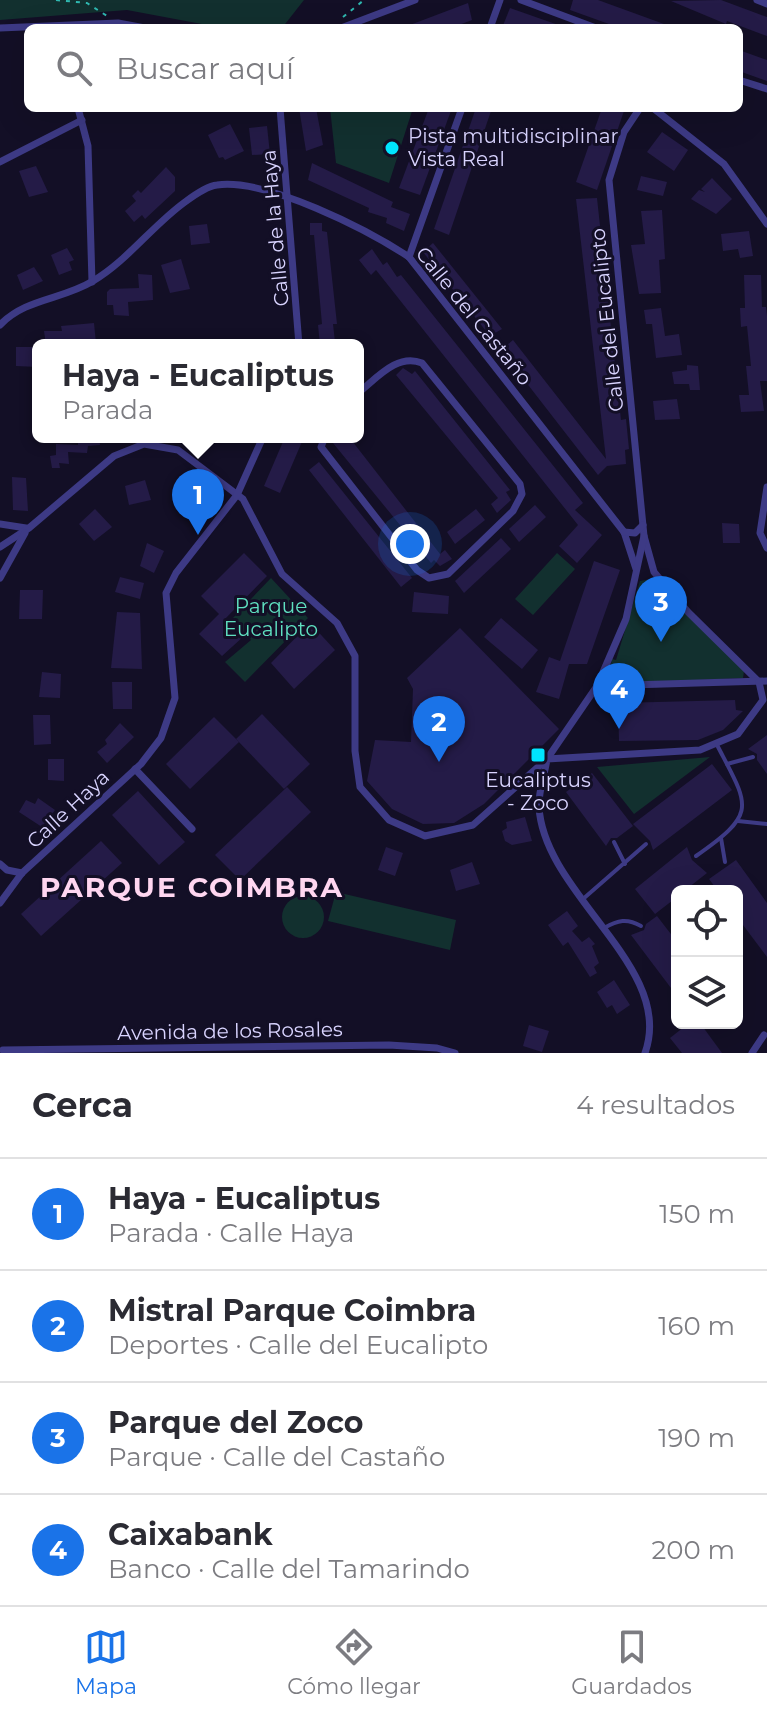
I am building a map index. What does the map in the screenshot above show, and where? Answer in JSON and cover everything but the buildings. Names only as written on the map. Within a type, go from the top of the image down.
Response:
[{"type":"street","points":[[352,24],[415,0]]},
{"type":"street","points":[[491,24],[500,0]]},
{"type":"street","points":[[521,0],[585,24]]},
{"type":"street","points":[[757,0],[767,4]]},
{"type":"street","points":[[93,24],[123,24]]},
{"type":"street","points":[[0,28],[24,27]]},
{"type":"street","points":[[743,81],[767,89]]},
{"type":"street","points":[[0,325],[17,309],[92,282],[88,146],[79,112]]},
{"type":"street","name":"Calle de la Haya","points":[[280,112],[299,339]]},
{"type":"street","points":[[409,257],[461,112]]},
{"type":"street","name":"Calle del Eucalipto","points":[[637,112],[624,132],[609,180],[644,536]]},
{"type":"street","points":[[658,112],[724,164],[767,224]]},
{"type":"street","points":[[0,162],[82,120]]},
{"type":"street","name":"Calle del Castaño","points":[[92,282],[186,202],[215,185],[240,186],[289,199],[370,231],[409,257],[624,532],[633,554],[636,573]]},
{"type":"street","points":[[323,443],[321,447],[417,570],[429,578],[448,574],[513,511],[522,494],[520,484],[422,363],[411,359],[397,362],[364,388]]},
{"type":"street","points":[[237,495],[260,443]]},
{"type":"street","points":[[0,547],[29,528],[114,456],[144,444],[178,450],[243,499],[282,574],[337,623],[355,656],[355,751],[360,787],[389,820],[425,836],[473,825],[547,759],[597,686],[626,619],[644,536]]},
{"type":"street","points":[[767,487],[760,533],[767,548]]},
{"type":"street","name":"Calle Haya","points":[[0,903],[22,873],[135,769],[161,738],[175,698],[166,593],[176,573],[237,495]]},
{"type":"street","points":[[0,524],[29,528]]},
{"type":"street","points":[[624,532],[635,533],[643,525]]},
{"type":"street","points":[[0,578],[29,528]]},
{"type":"street","points":[[547,759],[700,750],[738,734],[763,700],[763,681],[688,612],[654,572],[644,536]]},
{"type":"street","points":[[636,573],[654,572]]},
{"type":"street","points":[[597,686],[763,681]]},
{"type":"street","points":[[547,759],[539,806],[547,842],[565,879],[635,973],[648,1007],[645,1053]]},
{"type":"street","name":"Calle Haya","points":[[135,769],[192,829]]},
{"type":"street","name":"Calle Haya","points":[[0,864],[7,870],[22,873]]},
{"type":"street","points":[[752,1053],[764,1035]]},
{"type":"street","name":"Avenida de los Rosales","points":[[3,1050],[389,1045],[437,1048],[455,1053]]},
{"type":"lane","points":[[696,856],[721,838],[743,816],[742,793],[716,743]]},
{"type":"lane","points":[[727,764],[753,757]]},
{"type":"lane","points":[[738,821],[767,824]]},
{"type":"lane","points":[[721,838],[725,862]]},
{"type":"lane","points":[[614,842],[625,864]]},
{"type":"lane","points":[[581,901],[646,844]]},
{"type":"lane","points":[[602,929],[616,921],[631,921],[641,926]]},
{"type":"path","points":[[56,0],[87,3],[118,23]]},
{"type":"path","points":[[341,19],[364,0]]},
{"type":"green space","points":[[0,0],[304,0],[285,24],[202,24],[127,10],[0,20]]},
{"type":"green space","points":[[330,112],[412,112],[389,183],[336,163]]},
{"type":"green space","points":[[557,553],[575,569],[533,615],[515,599]]},
{"type":"green space","name":"Parque Eucalipto","points":[[271,578],[308,618],[245,682],[225,662],[251,640],[232,619]]},
{"type":"green space","points":[[651,579],[744,671],[743,678],[607,684],[612,659],[616,660],[640,581]]},
{"type":"green space","points":[[710,757],[634,814],[597,767]]},
{"type":"green space","points":[[336,892],[456,920],[450,950],[328,921]]},
{"type":"green space","points":[[303,896],[318,902],[324,917],[318,932],[303,938],[288,932],[282,917],[288,902]]},
{"type":"place","name":"Pista multidisciplinar Vista Real","points":[[392,148]]},
{"type":"place","name":"Haya - Eucaliptus","points":[[198,535]]},
{"type":"place","name":"Parque del Zoco","points":[[661,642]]},
{"type":"place","name":"Caixabank","points":[[619,729]]},
{"type":"place","name":"Eucaliptus - Zoco","points":[[538,755]]},
{"type":"place","name":"Mistral Parque Coimbra","points":[[439,762]]},
{"type":"district","name":"PARQUE COIMBRA","points":[[192,887]]}]
